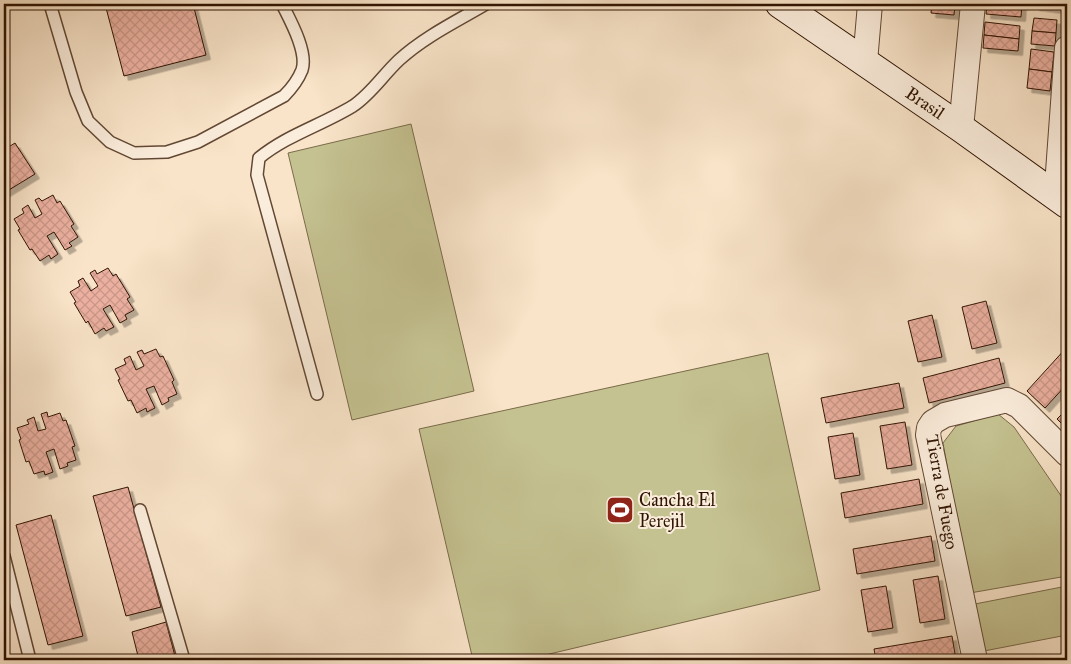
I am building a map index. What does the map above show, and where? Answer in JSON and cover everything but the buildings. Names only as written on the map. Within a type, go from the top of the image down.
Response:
[{"type":"main road","name":"Brasil","points":[[780,4],[961,128],[1063,201]]},
{"type":"street","points":[[866,62],[870,4]]},
{"type":"street","points":[[961,128],[973,4]]},
{"type":"street","points":[[1063,201],[1058,172],[1067,48]]},
{"type":"street","name":"Tierra de Fuego","points":[[975,660],[928,435],[930,428],[933,422],[945,415],[1007,400],[1019,406],[1067,454]]},
{"type":"lane","points":[[50,4],[76,92],[88,121],[110,142],[134,153],[167,152],[198,142],[284,96],[293,87],[302,69],[302,53],[293,26],[282,4]]},
{"type":"lane","points":[[316,394],[257,176],[259,158],[272,147],[354,106],[368,94],[399,60],[418,45],[486,4]]},
{"type":"lane","points":[[140,510],[184,660]]},
{"type":"lane","points":[[4,556],[30,660]]},
{"type":"shaded area","points":[[411,124],[474,391],[352,420],[288,153]]},
{"type":"shaded area","name":"Cancha El Perejil","points":[[768,353],[820,590],[524,660],[473,660],[419,429]]},
{"type":"shaded area","points":[[998,414],[1014,427],[1066,503],[1067,576],[970,593],[943,443],[956,426]]},
{"type":"shaded area","points":[[1067,586],[1067,635],[984,651],[975,604]]},
{"type":"place","name":"Cancha El Perejil","points":[[620,510]]}]
